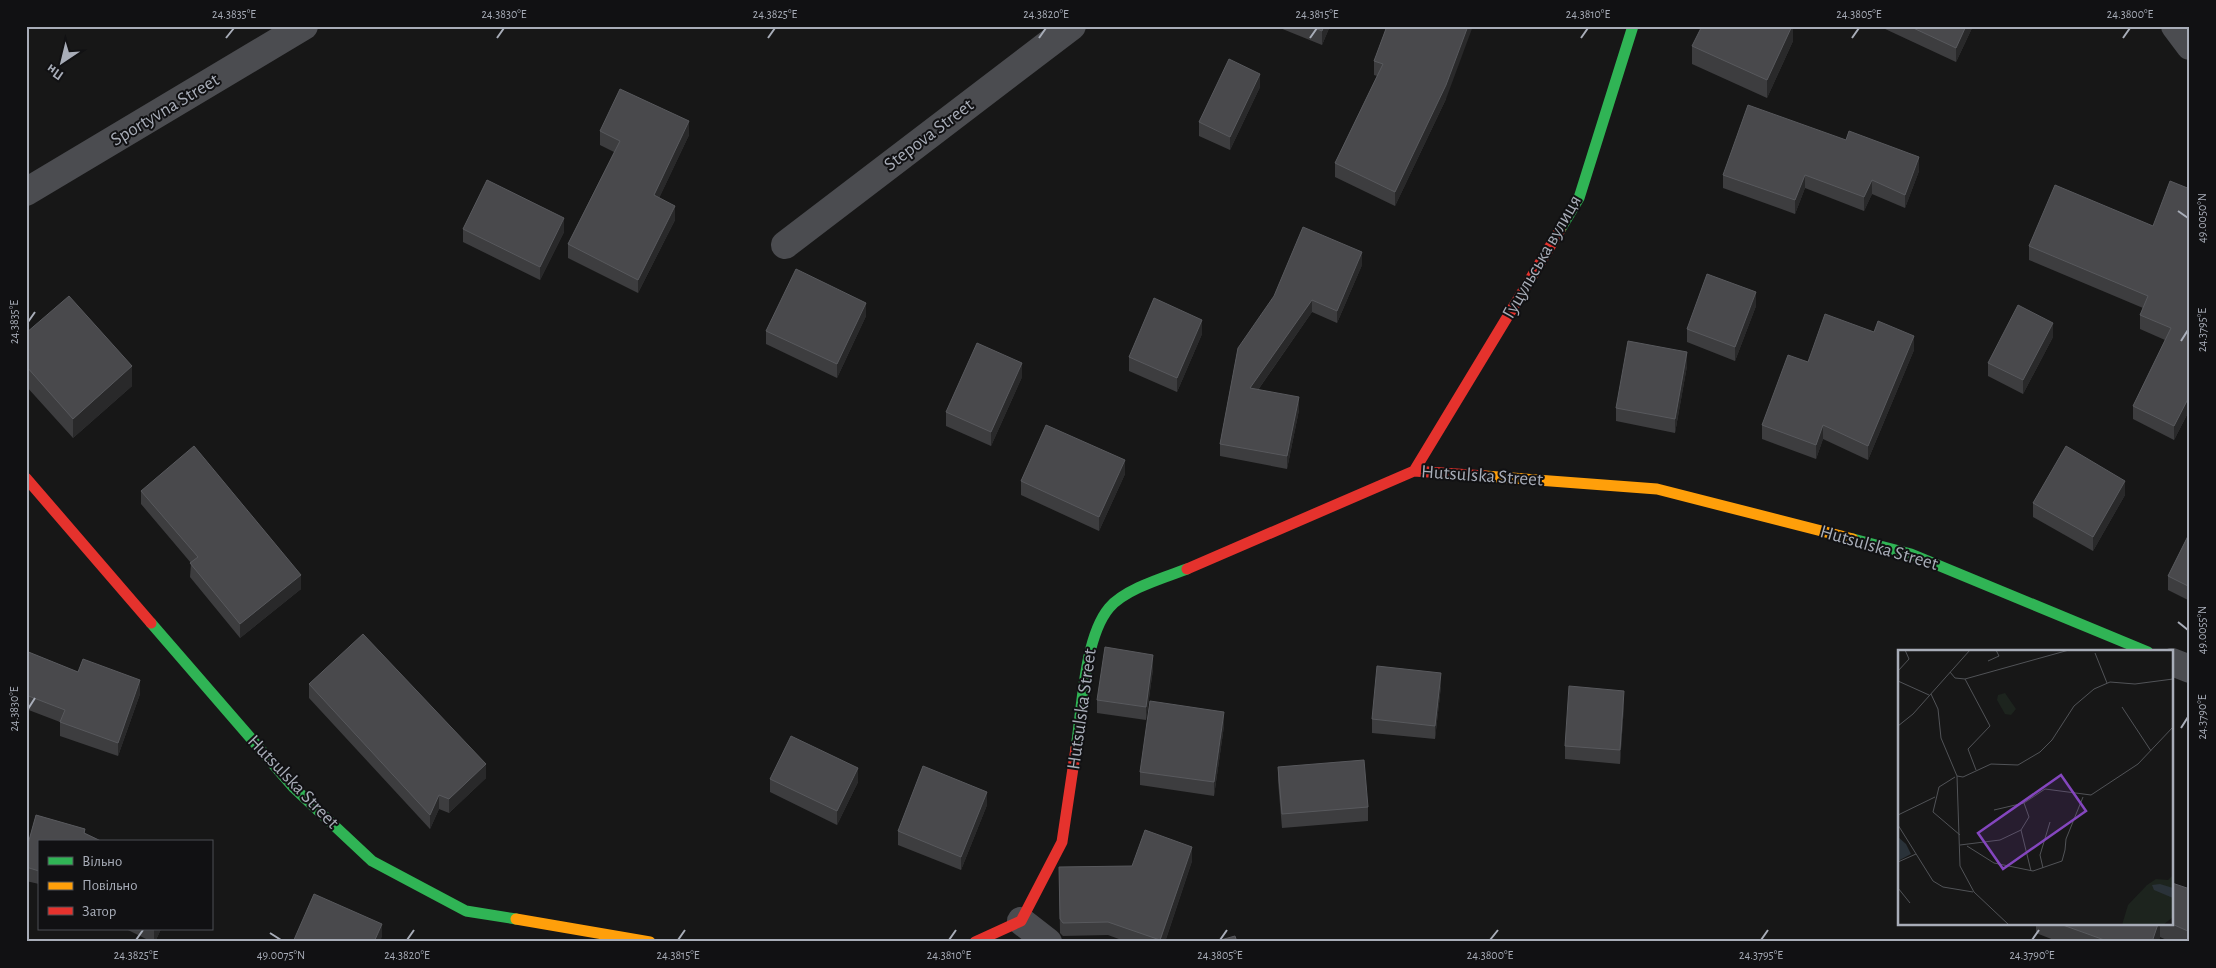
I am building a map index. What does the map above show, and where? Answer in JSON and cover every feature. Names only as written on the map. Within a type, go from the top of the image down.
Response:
[{"type":"street","name":"Sportyvna Street","points":[[26,192],[304,26]]},
{"type":"street","name":"Stepova Street","points":[[785,244],[1072,26]]},
{"type":"street","name":"Гуцульська вулиця","points":[[1414,471],[1579,198],[1633,26]]},
{"type":"street","points":[[2175,26],[2190,46]]},
{"type":"street","name":"Hutsulska Street","points":[[1021,921],[1062,842],[1092,639],[1109,608],[1134,590],[1222,555],[1414,471],[1657,489],[1911,554],[2143,650]]},
{"type":"street","name":"Hutsulska Street","points":[[26,478],[293,787],[372,861],[466,910],[650,942]]},
{"type":"street","points":[[2174,663],[2190,669]]},
{"type":"street","points":[[975,942],[1021,921],[1048,942]]},
{"type":"building","points":[[1310,26],[1324,26],[1322,31]]},
{"type":"building","points":[[1387,26],[1468,26],[1446,85],[1395,192],[1335,163],[1383,64],[1374,61]]},
{"type":"building","points":[[1702,26],[1792,26],[1767,80],[1692,46]]},
{"type":"building","points":[[1909,26],[1966,26],[1956,48]]},
{"type":"building","points":[[1229,59],[1260,74],[1230,137],[1199,122]]},
{"type":"building","points":[[620,89],[689,121],[654,195],[675,206],[638,280],[568,244],[620,141],[600,131]]},
{"type":"building","points":[[1748,105],[1846,140],[1849,131],[1919,157],[1905,195],[1872,180],[1864,197],[1805,175],[1795,200],[1723,175]]},
{"type":"building","points":[[487,180],[564,218],[540,267],[463,229]]},
{"type":"building","points":[[2170,181],[2190,189],[2190,395],[2174,426],[2133,406],[2171,328],[2140,315],[2148,296],[2029,246],[2055,185],[2153,226]]},
{"type":"building","points":[[1303,227],[1362,252],[1337,311],[1312,300],[1250,388],[1299,397],[1287,456],[1220,444],[1238,348],[1274,296]]},
{"type":"building","points":[[796,269],[866,303],[837,364],[766,331]]},
{"type":"building","points":[[1707,274],[1756,292],[1735,347],[1687,329]]},
{"type":"building","points":[[69,296],[132,366],[73,419],[26,366],[26,333]]},
{"type":"building","points":[[1154,298],[1202,320],[1177,378],[1129,357]]},
{"type":"building","points":[[2018,305],[2053,323],[2023,380],[1988,363]]},
{"type":"building","points":[[1825,314],[1874,332],[1878,321],[1914,336],[1868,446],[1823,425],[1816,445],[1762,425],[1788,355],[1808,362]]},
{"type":"building","points":[[1628,341],[1687,352],[1675,419],[1616,408]]},
{"type":"building","points":[[977,343],[1022,363],[991,432],[946,412]]},
{"type":"building","points":[[1046,425],[1125,460],[1099,517],[1021,481]]},
{"type":"building","points":[[194,446],[301,575],[240,624],[190,563],[198,557],[141,491]]},
{"type":"building","points":[[2066,446],[2125,481],[2093,537],[2033,503]]},
{"type":"building","points":[[2190,532],[2190,587],[2168,576]]},
{"type":"building","points":[[363,634],[486,764],[449,799],[439,795],[430,815],[309,684]]},
{"type":"building","points":[[1105,647],[1153,655],[1146,707],[1097,700]]},
{"type":"building","points":[[26,651],[78,672],[83,659],[140,680],[118,743],[60,722],[65,710],[26,695]]},
{"type":"building","points":[[1377,666],[1441,673],[1435,726],[1372,719]]},
{"type":"building","points":[[1569,686],[1624,691],[1620,750],[1565,746]]},
{"type":"building","points":[[1150,701],[1224,712],[1214,782],[1140,772]]},
{"type":"building","points":[[791,736],[858,768],[837,811],[770,779]]},
{"type":"building","points":[[1364,760],[1368,807],[1282,814],[1278,767]]},
{"type":"building","points":[[923,766],[987,792],[961,857],[898,831]]},
{"type":"building","points":[[36,815],[85,829],[84,833],[99,840],[38,840],[38,871],[26,867],[26,851]]},
{"type":"building","points":[[1145,830],[1192,847],[1160,940],[1108,922],[1063,923],[1060,919],[1059,867],[1132,866]]},
{"type":"building","points":[[2174,884],[2190,889],[2190,932],[2174,925]]},
{"type":"building","points":[[314,894],[382,924],[374,942],[293,942]]},
{"type":"building","points":[[2066,926],[2157,926],[2152,942],[2110,942]]},
{"type":"building","points":[[1235,936],[1237,942],[1213,942]]},
{"type":"traffic: fast","points":[[1560,230],[1579,198],[1633,26]]},
{"type":"traffic: fast","points":[[1853,539],[1911,554],[2143,650]]},
{"type":"traffic: fast","points":[[1076,748],[1089,655],[1094,637],[1109,608],[1116,601],[1134,590],[1187,569]]},
{"type":"traffic: fast","points":[[151,623],[293,787],[372,861],[466,911],[516,919]]},
{"type":"traffic: slow","points":[[1485,476],[1657,489],[1853,539]]},
{"type":"traffic: slow","points":[[516,919],[650,942]]},
{"type":"traffic: jam","points":[[1414,471],[1560,230]]},
{"type":"traffic: jam","points":[[1187,569],[1414,471],[1485,476]]},
{"type":"traffic: jam","points":[[26,478],[151,623]]},
{"type":"traffic: jam","points":[[975,942],[1021,921],[1062,842],[1076,748]]}]
